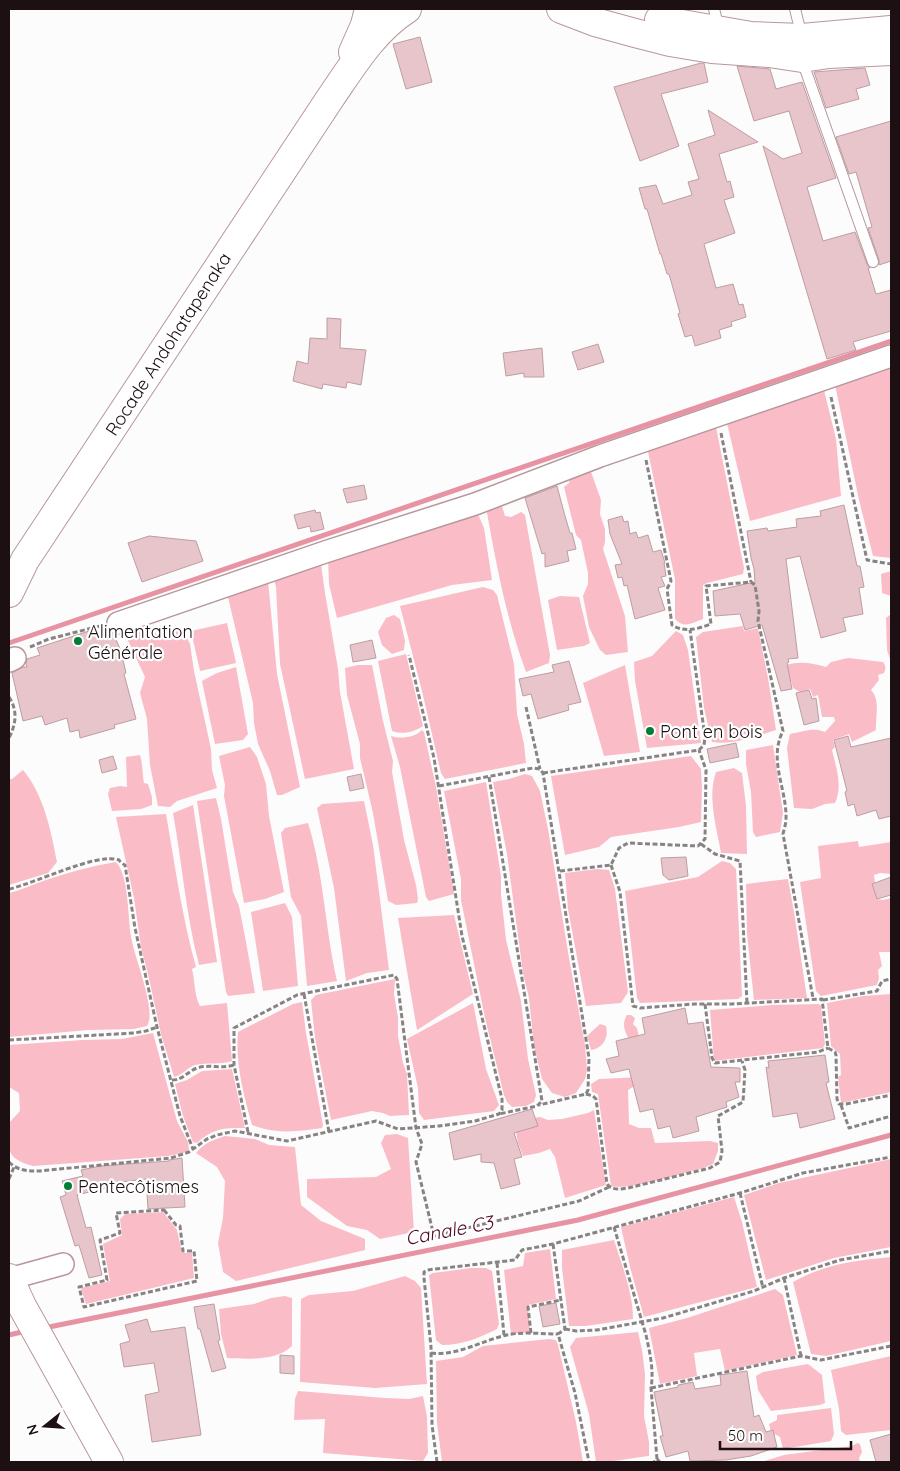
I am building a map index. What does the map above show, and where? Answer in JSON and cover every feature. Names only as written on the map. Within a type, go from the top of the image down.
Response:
[{"type":"main road","points":[[331,97],[360,37],[369,9]]},
{"type":"main road","points":[[331,97],[363,50],[391,20],[406,9]]},
{"type":"main road","points":[[561,9],[595,22],[670,42],[712,49],[769,54],[891,30]]},
{"type":"main road","points":[[619,9],[677,25],[717,19],[751,36],[829,54],[891,51]]},
{"type":"main road","name":"Rocade Andohatapenaka","points":[[9,593],[25,560],[331,97]]},
{"type":"main road","points":[[9,1279],[37,1334],[109,1462]]},
{"type":"street","points":[[110,624],[475,504],[642,441],[891,356]]},
{"type":"street","points":[[9,1279],[63,1264]]},
{"type":"lane","points":[[794,9],[802,48],[873,262]]},
{"type":"path","points":[[827,378],[867,560],[891,564]]},
{"type":"path","points":[[717,415],[751,582],[755,585],[759,611],[758,621],[783,731],[778,739],[776,754],[786,818],[783,834],[813,998]]},
{"type":"path","points":[[642,441],[671,581],[667,589],[672,625],[690,630],[711,624],[706,586],[751,582]]},
{"type":"path","points":[[12,660],[30,647],[48,639],[110,624]]},
{"type":"path","points":[[542,773],[699,750],[704,745],[705,737],[690,630]]},
{"type":"path","points":[[409,655],[439,786],[462,936],[502,1099],[502,1110],[499,1114]]},
{"type":"path","points":[[9,697],[14,707],[16,720],[9,738]]},
{"type":"path","points":[[526,707],[542,773],[560,871],[589,1058],[588,1090],[586,1094]]},
{"type":"path","points":[[699,750],[706,770],[706,839],[698,846],[628,843],[619,848],[611,865],[620,892],[633,1006],[640,1008],[813,998],[823,1000],[877,991],[882,981],[891,978]]},
{"type":"path","points":[[439,786],[533,768],[540,769]]},
{"type":"path","points":[[489,777],[542,1101],[540,1105]]},
{"type":"path","points":[[702,844],[715,854],[740,861],[747,1003]]},
{"type":"path","points":[[9,889],[19,887],[59,871],[104,859],[119,860],[125,865],[135,928],[157,1027],[180,1116],[193,1149]]},
{"type":"path","points":[[560,871],[611,865]]},
{"type":"path","points":[[248,1132],[234,1065],[234,1028],[298,995],[390,975],[396,976],[416,1128],[422,1144],[416,1162],[434,1236],[579,1201],[610,1187],[628,1188],[716,1166],[722,1158],[718,1116],[743,1100],[745,1070],[742,1061]]},
{"type":"path","points":[[304,994],[329,1132]]},
{"type":"path","points":[[823,1000],[828,1048]]},
{"type":"path","points":[[705,1004],[713,1062],[716,1064],[818,1052],[828,1048]]},
{"type":"path","points":[[9,1040],[134,1033],[157,1027]]},
{"type":"path","points":[[828,1048],[835,1052],[836,1055],[837,1099],[849,1128],[891,1116]]},
{"type":"path","points":[[172,1080],[182,1079],[198,1068],[220,1068],[234,1065]]},
{"type":"path","points":[[9,1162],[14,1167],[23,1170],[40,1171],[171,1158],[189,1152],[207,1139],[235,1131],[287,1140],[376,1121],[398,1129],[439,1126],[475,1121],[586,1094],[596,1099],[607,1184],[610,1187]]},
{"type":"path","points":[[841,1105],[891,1095]]},
{"type":"path","points":[[437,1462],[432,1425],[431,1353],[424,1272],[431,1269],[515,1260],[522,1250],[553,1244],[740,1193],[803,1173],[891,1157]]},
{"type":"path","points":[[9,1179],[14,1167]]},
{"type":"path","points":[[740,1193],[763,1288]]},
{"type":"path","points":[[164,1210],[176,1226],[180,1226],[183,1251],[194,1251],[197,1281],[84,1307],[79,1287],[108,1280],[100,1240],[120,1233],[116,1213],[164,1210]]},
{"type":"path","points":[[614,1227],[649,1351],[653,1378],[651,1388],[655,1460],[660,1462]]},
{"type":"path","points":[[553,1244],[566,1329]]},
{"type":"path","points":[[431,1353],[454,1352],[504,1336],[531,1333],[558,1334],[566,1329],[576,1331],[597,1330],[642,1322],[692,1310],[763,1288],[784,1278],[840,1260],[891,1251]]},
{"type":"path","points":[[497,1263],[504,1336]]},
{"type":"path","points":[[784,1278],[801,1356]]},
{"type":"path","points":[[531,1333],[528,1306],[561,1300]]},
{"type":"path","points":[[558,1334],[575,1393],[589,1462]]},
{"type":"path","points":[[651,1388],[801,1356],[822,1360],[891,1346]]},
{"type":"shaded area","points":[[891,362],[891,558],[873,556],[859,500],[834,380]]},
{"type":"shaded area","points":[[823,386],[836,439],[841,496],[750,521],[726,419]]},
{"type":"shaded area","points":[[715,422],[744,568],[743,574],[703,585],[703,619],[682,624],[675,619],[675,579],[647,447]]},
{"type":"shaded area","points":[[590,469],[601,500],[600,514],[605,529],[603,549],[625,616],[628,652],[606,655],[600,650],[589,627],[583,596],[588,584],[588,573],[581,540],[576,535],[564,487],[569,483],[570,477]]},
{"type":"shaded area","points":[[501,503],[505,516],[511,517],[521,512],[525,515],[550,655],[549,663],[526,672],[507,611],[486,507]]},
{"type":"shaded area","points":[[477,512],[484,528],[492,580],[452,585],[337,618],[329,584],[328,558]]},
{"type":"shaded area","points":[[320,557],[340,692],[354,769],[305,779],[280,664],[276,587],[272,571]]},
{"type":"shaded area","points":[[891,571],[891,596],[882,593],[881,574]]},
{"type":"shaded area","points":[[268,581],[277,674],[300,787],[282,795],[277,795],[270,771],[258,744],[253,703],[227,593]]},
{"type":"shaded area","points":[[483,587],[493,590],[497,595],[514,664],[517,714],[526,763],[445,779],[441,773],[400,606]]},
{"type":"shaded area","points":[[560,596],[579,597],[590,643],[584,646],[557,650],[548,600]]},
{"type":"shaded area","points":[[891,614],[891,662],[887,650],[886,618]]},
{"type":"shaded area","points":[[394,615],[400,619],[405,641],[404,650],[392,654],[382,645],[378,632],[386,618]]},
{"type":"shaded area","points":[[147,623],[156,634],[176,630],[184,632],[190,644],[211,749],[212,770],[217,788],[177,801],[170,807],[158,806],[150,765],[147,719],[140,693],[145,677],[124,632]]},
{"type":"shaded area","points":[[227,623],[236,663],[200,671],[191,631]]},
{"type":"shaded area","points":[[743,626],[744,631],[758,628],[776,730],[736,741],[712,742],[704,708],[696,637],[703,632]]},
{"type":"shaded area","points":[[676,631],[683,635],[688,650],[701,743],[647,748],[635,681],[634,662],[652,656]]},
{"type":"shaded area","points":[[406,654],[423,726],[416,730],[400,733],[392,731],[378,661]]},
{"type":"shaded area","points":[[848,658],[883,662],[885,665],[884,673],[878,675],[879,680],[871,690],[877,704],[876,730],[852,742],[849,734],[833,740],[835,747],[832,750],[839,783],[835,803],[825,804],[812,809],[794,808],[787,748],[790,734],[812,730],[825,732],[835,721],[834,717],[822,717],[818,695],[813,697],[810,689],[800,692],[793,688],[791,681],[785,682],[786,665],[806,663],[826,667],[831,662]]},
{"type":"shaded area","points":[[358,665],[372,665],[393,761],[392,772],[404,840],[416,885],[417,903],[396,905],[388,901],[373,813],[360,758],[360,744],[347,695],[345,668]]},
{"type":"shaded area","points":[[625,665],[640,752],[604,756],[583,683]]},
{"type":"shaded area","points":[[236,667],[248,734],[243,740],[215,744],[202,681],[217,673]]},
{"type":"shaded area","points":[[422,730],[436,787],[454,894],[429,901],[426,897],[400,767],[391,736],[407,737],[415,735]]},
{"type":"shaded area","points":[[773,745],[783,813],[780,832],[756,837],[753,832],[746,750]]},
{"type":"shaded area","points":[[250,747],[257,757],[266,784],[269,816],[284,892],[265,899],[244,903],[224,796],[225,785],[219,756]]},
{"type":"shaded area","points":[[140,755],[144,783],[148,784],[152,805],[141,809],[112,811],[108,794],[110,788],[127,787],[126,757]]},
{"type":"shaded area","points":[[691,756],[701,769],[701,822],[611,837],[599,847],[565,855],[551,776]]},
{"type":"shaded area","points":[[734,768],[742,773],[746,806],[747,854],[721,853],[714,812],[712,792],[716,772]]},
{"type":"shaded area","points":[[23,770],[36,791],[46,814],[57,862],[48,873],[9,885],[9,779],[12,779]]},
{"type":"shaded area","points":[[525,774],[532,776],[540,791],[585,1045],[587,1070],[585,1079],[576,1093],[565,1097],[552,1093],[542,1079],[534,1046],[529,998],[523,973],[507,854],[493,782]]},
{"type":"shaded area","points":[[486,782],[501,876],[506,940],[521,1001],[528,1059],[536,1095],[534,1102],[526,1106],[512,1107],[504,1095],[485,1018],[461,900],[461,879],[444,791]]},
{"type":"shaded area","points":[[216,798],[233,892],[239,906],[255,993],[228,996],[226,992],[197,801]]},
{"type":"shaded area","points":[[364,801],[373,845],[389,970],[367,973],[346,981],[334,888],[317,808],[322,804]]},
{"type":"shaded area","points":[[193,805],[217,962],[199,965],[187,908],[173,813]]},
{"type":"shaded area","points":[[166,814],[183,910],[196,967],[192,969],[197,997],[200,1006],[227,1003],[232,1061],[195,1065],[174,1077],[161,1034],[141,947],[134,898],[116,817]]},
{"type":"shaded area","points":[[308,823],[318,862],[337,981],[307,986],[301,916],[291,897],[281,833],[285,828]]},
{"type":"shaded area","points":[[858,841],[859,847],[891,842],[891,874],[880,873],[874,875],[877,899],[891,898],[891,952],[879,952],[882,966],[878,970],[879,978],[877,985],[821,996],[816,991],[800,882],[821,878],[818,846]]},
{"type":"shaded area","points":[[722,861],[730,863],[736,869],[742,996],[738,999],[640,1003],[637,998],[625,891],[698,877]]},
{"type":"shaded area","points":[[116,862],[124,878],[130,932],[147,997],[149,1019],[147,1026],[134,1029],[88,1030],[9,1037],[9,893],[70,873]]},
{"type":"shaded area","points":[[597,869],[609,870],[615,889],[628,992],[621,1003],[586,1006],[568,909],[565,873]]},
{"type":"shaded area","points":[[788,879],[807,998],[754,1000],[747,934],[746,884]]},
{"type":"shaded area","points":[[285,903],[292,917],[298,986],[263,991],[251,912]]},
{"type":"shaded area","points":[[454,915],[473,994],[417,1030],[398,918]]},
{"type":"shaded area","points":[[395,979],[394,994],[398,1018],[398,1036],[407,1074],[409,1115],[390,1116],[372,1111],[331,1120],[315,1038],[311,1000],[316,995]]},
{"type":"shaded area","points":[[891,994],[891,1092],[841,1103],[838,1077],[841,1075],[840,1054],[831,1046],[827,1003],[863,996]]},
{"type":"shaded area","points":[[302,1002],[322,1128],[287,1131],[270,1130],[252,1125],[239,1067],[238,1032],[293,1004]]},
{"type":"shaded area","points":[[473,1003],[486,1069],[499,1105],[494,1111],[424,1120],[419,1113],[418,1088],[407,1039]]},
{"type":"shaded area","points":[[819,1004],[821,1006],[825,1044],[823,1048],[714,1061],[710,1010],[772,1005]]},
{"type":"shaded area","points":[[627,1015],[635,1018],[633,1024],[637,1028],[639,1037],[630,1041],[624,1025]]},
{"type":"shaded area","points":[[600,1024],[606,1026],[606,1038],[602,1045],[591,1050],[587,1036]]},
{"type":"shaded area","points":[[153,1033],[177,1121],[188,1142],[189,1150],[168,1156],[33,1166],[17,1160],[13,1156],[9,1146],[9,1123],[20,1111],[19,1093],[9,1087],[9,1045],[122,1039]]},
{"type":"shaded area","points":[[232,1069],[245,1128],[219,1130],[209,1134],[197,1143],[193,1142],[183,1116],[175,1084],[187,1080],[202,1071]]},
{"type":"shaded area","points":[[642,1077],[636,1085],[628,1090],[629,1124],[639,1128],[651,1128],[655,1143],[710,1141],[718,1143],[718,1151],[713,1164],[703,1168],[642,1184],[619,1187],[611,1186],[598,1094],[592,1092],[591,1084],[599,1079]]},
{"type":"shaded area","points":[[594,1110],[606,1185],[565,1198],[555,1157],[550,1149],[523,1156],[518,1143],[514,1121],[540,1117],[548,1120],[562,1119]]},
{"type":"shaded area","points":[[397,1134],[408,1138],[414,1232],[380,1239],[367,1230],[347,1226],[307,1197],[307,1179],[376,1177],[391,1169],[381,1143],[385,1135]]},
{"type":"shaded area","points":[[225,1136],[255,1139],[269,1145],[295,1147],[301,1205],[321,1221],[365,1239],[365,1250],[236,1281],[223,1272],[218,1243],[223,1218],[225,1181],[217,1167],[196,1153],[206,1144]]},
{"type":"shaded area","points":[[891,1159],[891,1247],[834,1258],[766,1280],[744,1195],[779,1183]]},
{"type":"shaded area","points":[[734,1197],[742,1222],[757,1287],[644,1317],[621,1227]]},
{"type":"shaded area","points":[[163,1212],[177,1230],[182,1253],[192,1253],[194,1278],[86,1304],[81,1288],[110,1281],[103,1244],[122,1235],[120,1219],[125,1214]]},
{"type":"shaded area","points":[[614,1240],[629,1289],[633,1319],[586,1326],[569,1326],[562,1268],[562,1250]]},
{"type":"shaded area","points":[[550,1249],[556,1299],[528,1305],[530,1332],[511,1334],[504,1270],[523,1266],[525,1253]]},
{"type":"shaded area","points":[[891,1257],[891,1341],[826,1356],[811,1354],[793,1282],[829,1267]]},
{"type":"shaded area","points":[[471,1268],[486,1268],[492,1271],[499,1324],[497,1329],[477,1338],[457,1344],[442,1345],[436,1340],[429,1275]]},
{"type":"shaded area","points":[[405,1276],[415,1281],[421,1288],[427,1384],[375,1388],[300,1382],[301,1299],[309,1295],[353,1291]]},
{"type":"shaded area","points":[[775,1289],[783,1295],[797,1355],[725,1371],[720,1349],[694,1353],[697,1376],[660,1384],[649,1328],[687,1318]]},
{"type":"shaded area","points":[[285,1296],[292,1298],[292,1346],[286,1351],[270,1357],[252,1359],[227,1358],[221,1334],[219,1309],[254,1304],[271,1298]]},
{"type":"shaded area","points":[[638,1332],[645,1374],[644,1416],[649,1442],[649,1456],[596,1462],[589,1414],[570,1347],[576,1338]]},
{"type":"shaded area","points":[[549,1339],[556,1340],[558,1345],[576,1422],[583,1462],[442,1462],[437,1423],[436,1361],[463,1357],[483,1346]]},
{"type":"shaded area","points":[[891,1356],[891,1430],[846,1435],[841,1431],[839,1409],[831,1370]]},
{"type":"shaded area","points":[[808,1364],[822,1375],[825,1403],[771,1411],[758,1390],[756,1376],[763,1372]]},
{"type":"shaded area","points":[[298,1391],[409,1399],[423,1396],[427,1417],[428,1453],[423,1461],[323,1453],[325,1419],[294,1420],[295,1399]]},
{"type":"shaded area","points":[[831,1408],[834,1434],[831,1441],[783,1449],[780,1437],[771,1432],[769,1424],[777,1420],[777,1415]]},
{"type":"shaded area","points":[[857,1443],[860,1444],[862,1452],[859,1458],[860,1462],[761,1462],[784,1455],[852,1446]]},
{"type":"building","points":[[420,37],[432,82],[406,89],[393,44]]},
{"type":"building","points":[[704,63],[708,82],[661,94],[679,146],[640,161],[614,87]]},
{"type":"building","points":[[737,66],[770,69],[776,89],[802,82],[836,178],[807,187],[823,241],[855,232],[870,268],[868,268],[876,294],[891,290],[891,331],[853,342],[856,350],[827,359],[763,146],[783,159],[802,153],[789,111],[754,121]]},
{"type":"building","points":[[865,68],[870,85],[856,89],[859,99],[826,108],[814,72]]},
{"type":"building","points":[[708,110],[758,142],[719,154],[727,182],[730,181],[734,197],[724,200],[735,233],[704,244],[716,288],[733,284],[739,305],[743,304],[746,317],[731,322],[732,326],[719,330],[721,338],[695,346],[692,335],[685,337],[669,274],[667,274],[660,254],[639,188],[656,185],[663,204],[692,195],[688,182],[699,179],[688,144],[715,135]]},
{"type":"building","points":[[891,121],[891,261],[879,265],[868,228],[872,227],[856,172],[849,174],[836,137]]},
{"type":"building","points":[[327,318],[341,319],[340,348],[366,350],[361,385],[347,382],[346,388],[323,384],[322,389],[293,381],[297,361],[308,364],[310,338],[327,339]]},
{"type":"building","points":[[598,344],[604,362],[578,370],[572,352]]},
{"type":"building","points":[[542,348],[544,377],[524,377],[524,373],[506,376],[503,353]]},
{"type":"building","points":[[364,485],[367,499],[347,503],[343,489]]},
{"type":"building","points":[[557,486],[576,549],[567,551],[569,561],[545,567],[545,553],[542,554],[525,498]]},
{"type":"building","points":[[844,505],[857,566],[860,566],[864,587],[859,588],[863,614],[843,618],[846,631],[821,638],[800,556],[786,559],[798,658],[788,659],[789,662],[787,663],[792,689],[781,691],[762,625],[745,630],[740,614],[715,616],[713,591],[755,582],[747,531],[767,528],[768,531],[797,527],[796,519],[821,516],[820,511]]},
{"type":"building","points":[[315,510],[316,513],[320,512],[324,529],[311,532],[310,526],[298,529],[294,515]]},
{"type":"building","points":[[622,516],[624,522],[628,521],[630,534],[636,532],[638,538],[648,535],[653,552],[661,550],[665,563],[666,576],[661,577],[665,586],[658,588],[665,610],[635,619],[627,585],[624,586],[622,577],[618,578],[615,565],[622,564],[610,534],[608,520]]},
{"type":"building","points":[[149,536],[196,541],[203,561],[142,582],[128,543]]},
{"type":"building","points":[[95,629],[96,636],[109,632],[114,635],[121,651],[126,673],[124,674],[136,719],[114,725],[115,728],[80,738],[79,730],[70,732],[67,718],[45,725],[42,716],[23,721],[12,673],[27,667],[27,659],[40,655],[37,648]]},
{"type":"building","points":[[372,640],[376,658],[353,662],[350,645]]},
{"type":"building","points":[[569,661],[581,702],[568,705],[569,710],[538,719],[531,694],[523,696],[519,679],[554,672],[552,665]]},
{"type":"building","points":[[809,690],[812,699],[816,698],[819,721],[804,725],[796,693]]},
{"type":"building","points":[[848,736],[851,747],[891,738],[891,816],[879,819],[876,810],[857,816],[854,804],[848,806],[845,792],[847,791],[834,740]]},
{"type":"building","points":[[736,743],[739,757],[710,763],[707,749]]},
{"type":"building","points":[[113,756],[117,769],[102,773],[99,760]]},
{"type":"building","points":[[361,774],[364,788],[350,791],[347,777]]},
{"type":"building","points":[[686,857],[688,876],[669,880],[663,875],[661,858]]},
{"type":"building","points":[[891,877],[891,895],[877,899],[872,884]]},
{"type":"building","points":[[685,1008],[688,1024],[703,1022],[711,1067],[740,1068],[740,1082],[735,1082],[739,1097],[726,1102],[727,1107],[696,1117],[699,1131],[673,1138],[670,1126],[658,1129],[653,1109],[640,1112],[629,1069],[611,1073],[606,1059],[619,1056],[616,1041],[645,1034],[642,1018]]},
{"type":"building","points":[[825,1055],[829,1082],[826,1083],[835,1119],[800,1128],[797,1113],[773,1117],[766,1067],[769,1068],[768,1061]]},
{"type":"building","points":[[532,1109],[538,1126],[514,1133],[522,1157],[514,1159],[520,1184],[501,1189],[494,1163],[481,1162],[481,1154],[454,1160],[449,1133]]},
{"type":"building","points":[[182,1158],[185,1207],[148,1209],[146,1179],[105,1184],[106,1188],[77,1195],[86,1228],[91,1227],[102,1275],[89,1278],[79,1245],[75,1246],[60,1197],[66,1195],[62,1181],[83,1176],[81,1170],[100,1166],[169,1161]]},
{"type":"building","points":[[556,1303],[560,1324],[543,1327],[539,1306]]},
{"type":"building","points":[[214,1304],[220,1340],[218,1341],[226,1368],[212,1372],[200,1329],[198,1329],[194,1307]]},
{"type":"building","points":[[147,1319],[151,1332],[185,1327],[201,1435],[152,1442],[145,1395],[159,1392],[154,1363],[124,1367],[120,1344],[130,1341],[125,1325]]},
{"type":"building","points":[[280,1355],[294,1356],[294,1374],[280,1373]]},
{"type":"building","points":[[747,1371],[754,1417],[759,1415],[766,1432],[773,1430],[777,1447],[751,1456],[726,1460],[690,1461],[688,1451],[666,1457],[660,1436],[663,1436],[654,1392],[693,1382],[695,1389],[721,1385],[720,1375]]},
{"type":"building","points":[[891,1434],[891,1462],[876,1462],[870,1440]]},
{"type":"waterway","points":[[9,643],[891,341]]},
{"type":"waterway","name":"Canale C3","points":[[44,1328],[578,1220],[891,1135]]},
{"type":"waterway","name":"Canale C3","points":[[9,1335],[26,1331]]},
{"type":"place","name":"Alimentation Générale","points":[[78,641]]},
{"type":"place","name":"Pont en bois","points":[[650,731]]},
{"type":"place","name":"Pentecôtismes","points":[[68,1186]]}]
